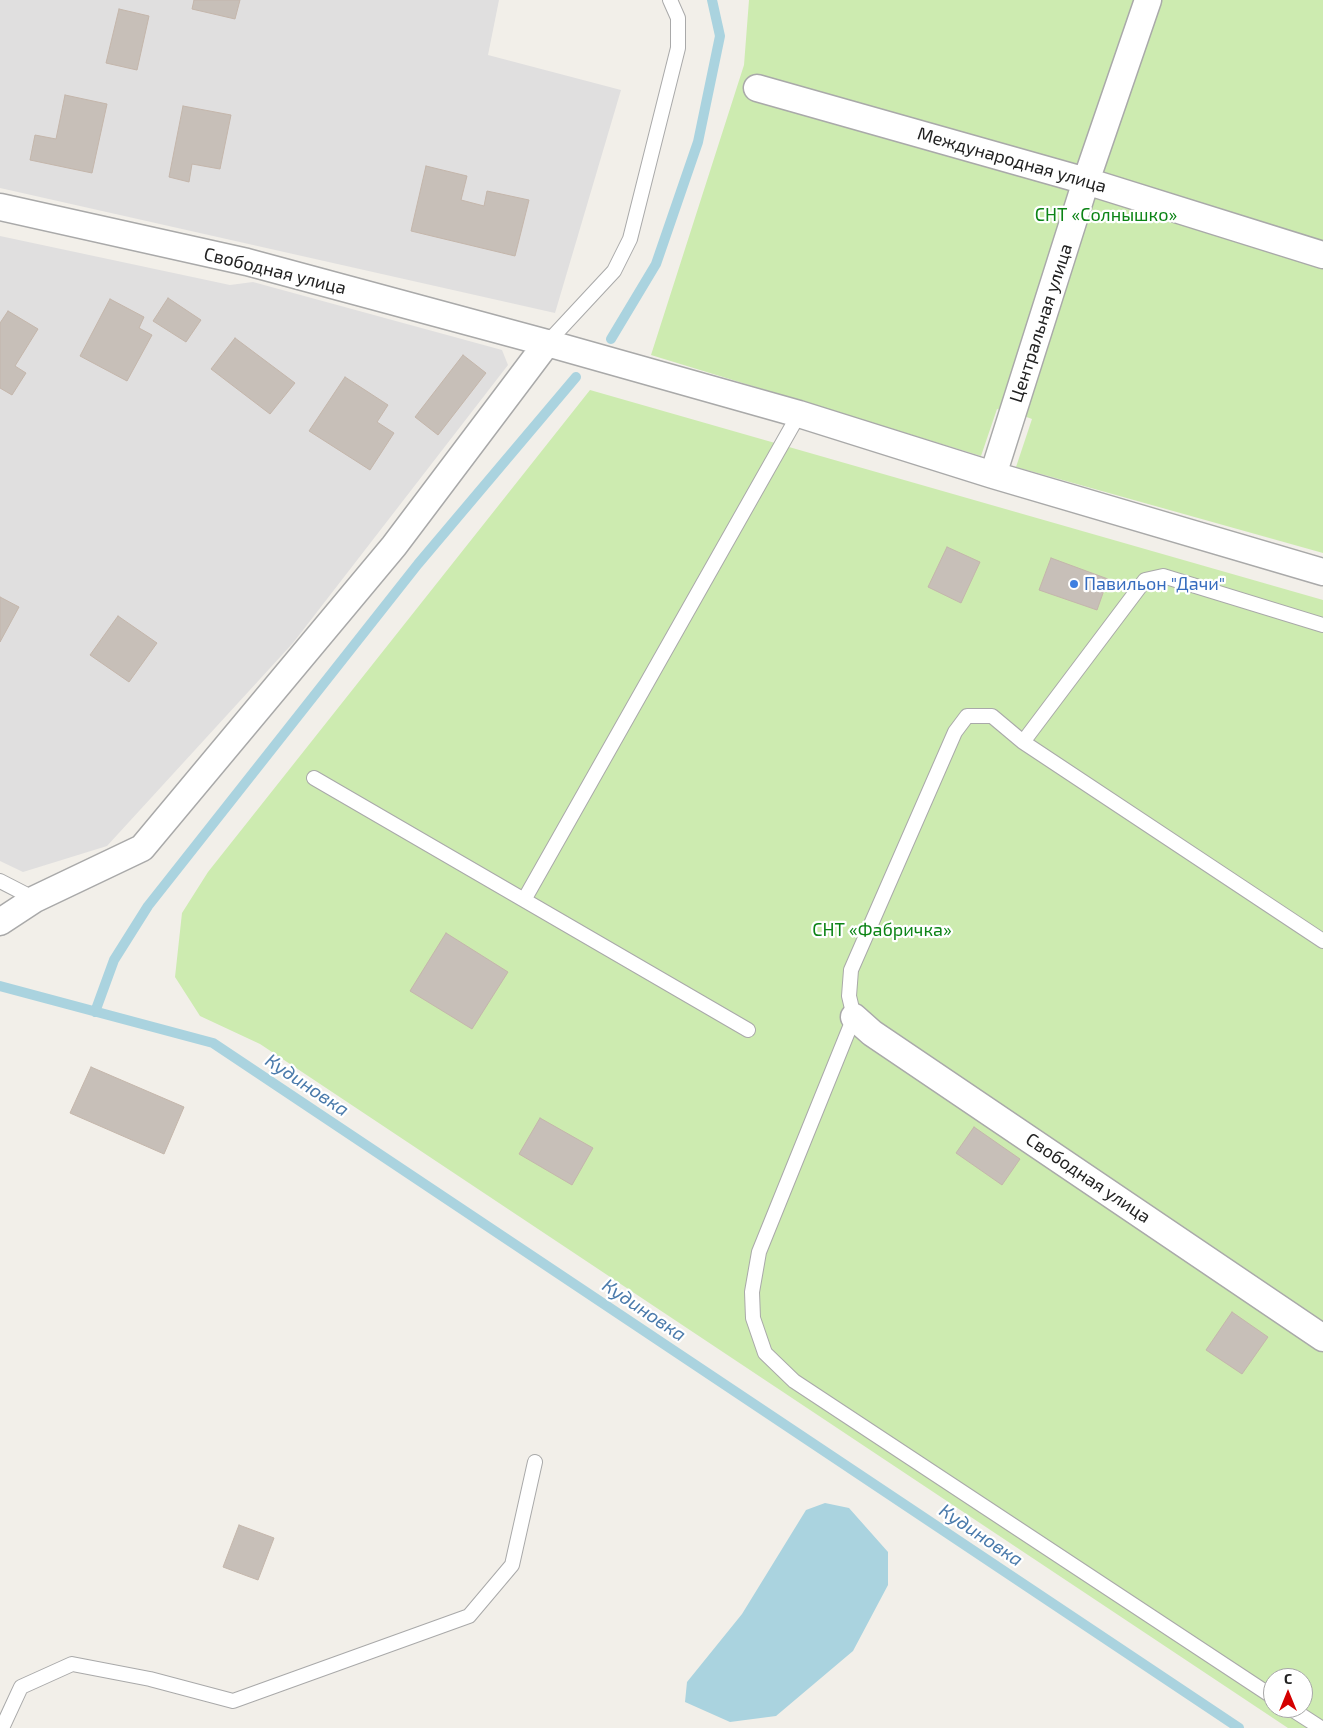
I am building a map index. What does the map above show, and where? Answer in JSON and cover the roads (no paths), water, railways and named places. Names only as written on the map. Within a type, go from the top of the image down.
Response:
[{"type":"street","name":"Центральная улица","points":[[993,475],[1086,181],[1148,0]]},
{"type":"street","name":"Международная улица","points":[[757,88],[1086,181],[1323,255]]},
{"type":"street","name":"Свободная улица","points":[[0,207],[247,262],[547,343],[800,414],[993,475],[1323,572]]},
{"type":"street","points":[[0,922],[35,899],[142,848],[394,546],[547,343]]},
{"type":"street","name":"Свободная улица","points":[[854,1017],[872,1032],[1323,1338]]},
{"type":"lane","points":[[547,343],[614,271],[630,239],[678,48],[678,18],[670,0]]},
{"type":"lane","points":[[524,900],[800,414]]},
{"type":"lane","points":[[1023,742],[1145,580],[1163,576],[1323,625]]},
{"type":"lane","points":[[1263,1689],[794,1381],[766,1352],[753,1318],[752,1292],[759,1252],[854,1017],[849,996],[851,970],[955,732],[967,716],[992,716],[1023,742],[1323,942]]},
{"type":"lane","points":[[314,778],[748,1030]]},
{"type":"lane","points":[[0,881],[35,899]]},
{"type":"lane","points":[[2,1728],[21,1687],[72,1664],[150,1679],[233,1700],[469,1616],[512,1565],[535,1462]]},
{"type":"lane","points":[[1306,1718],[1321,1728]]},
{"type":"water","points":[[825,1503],[849,1508],[888,1552],[888,1585],[853,1651],[776,1716],[730,1722],[685,1702],[687,1682],[742,1614],[806,1510]]},
{"type":"waterway","points":[[611,339],[656,264],[698,142],[720,36],[712,0]]},
{"type":"waterway","points":[[95,1012],[114,960],[148,906],[418,564],[576,377]]},
{"type":"waterway","name":"Кудиновка","points":[[0,986],[213,1043],[1239,1728]]},
{"type":"place","name":"Павильон \"Дачи\"","points":[[1074,584]]},
{"type":"park label","name":"СНТ «Солнышко»","points":[[1106,215]]},
{"type":"park label","name":"СНТ «Фабричка»","points":[[882,930]]}]
